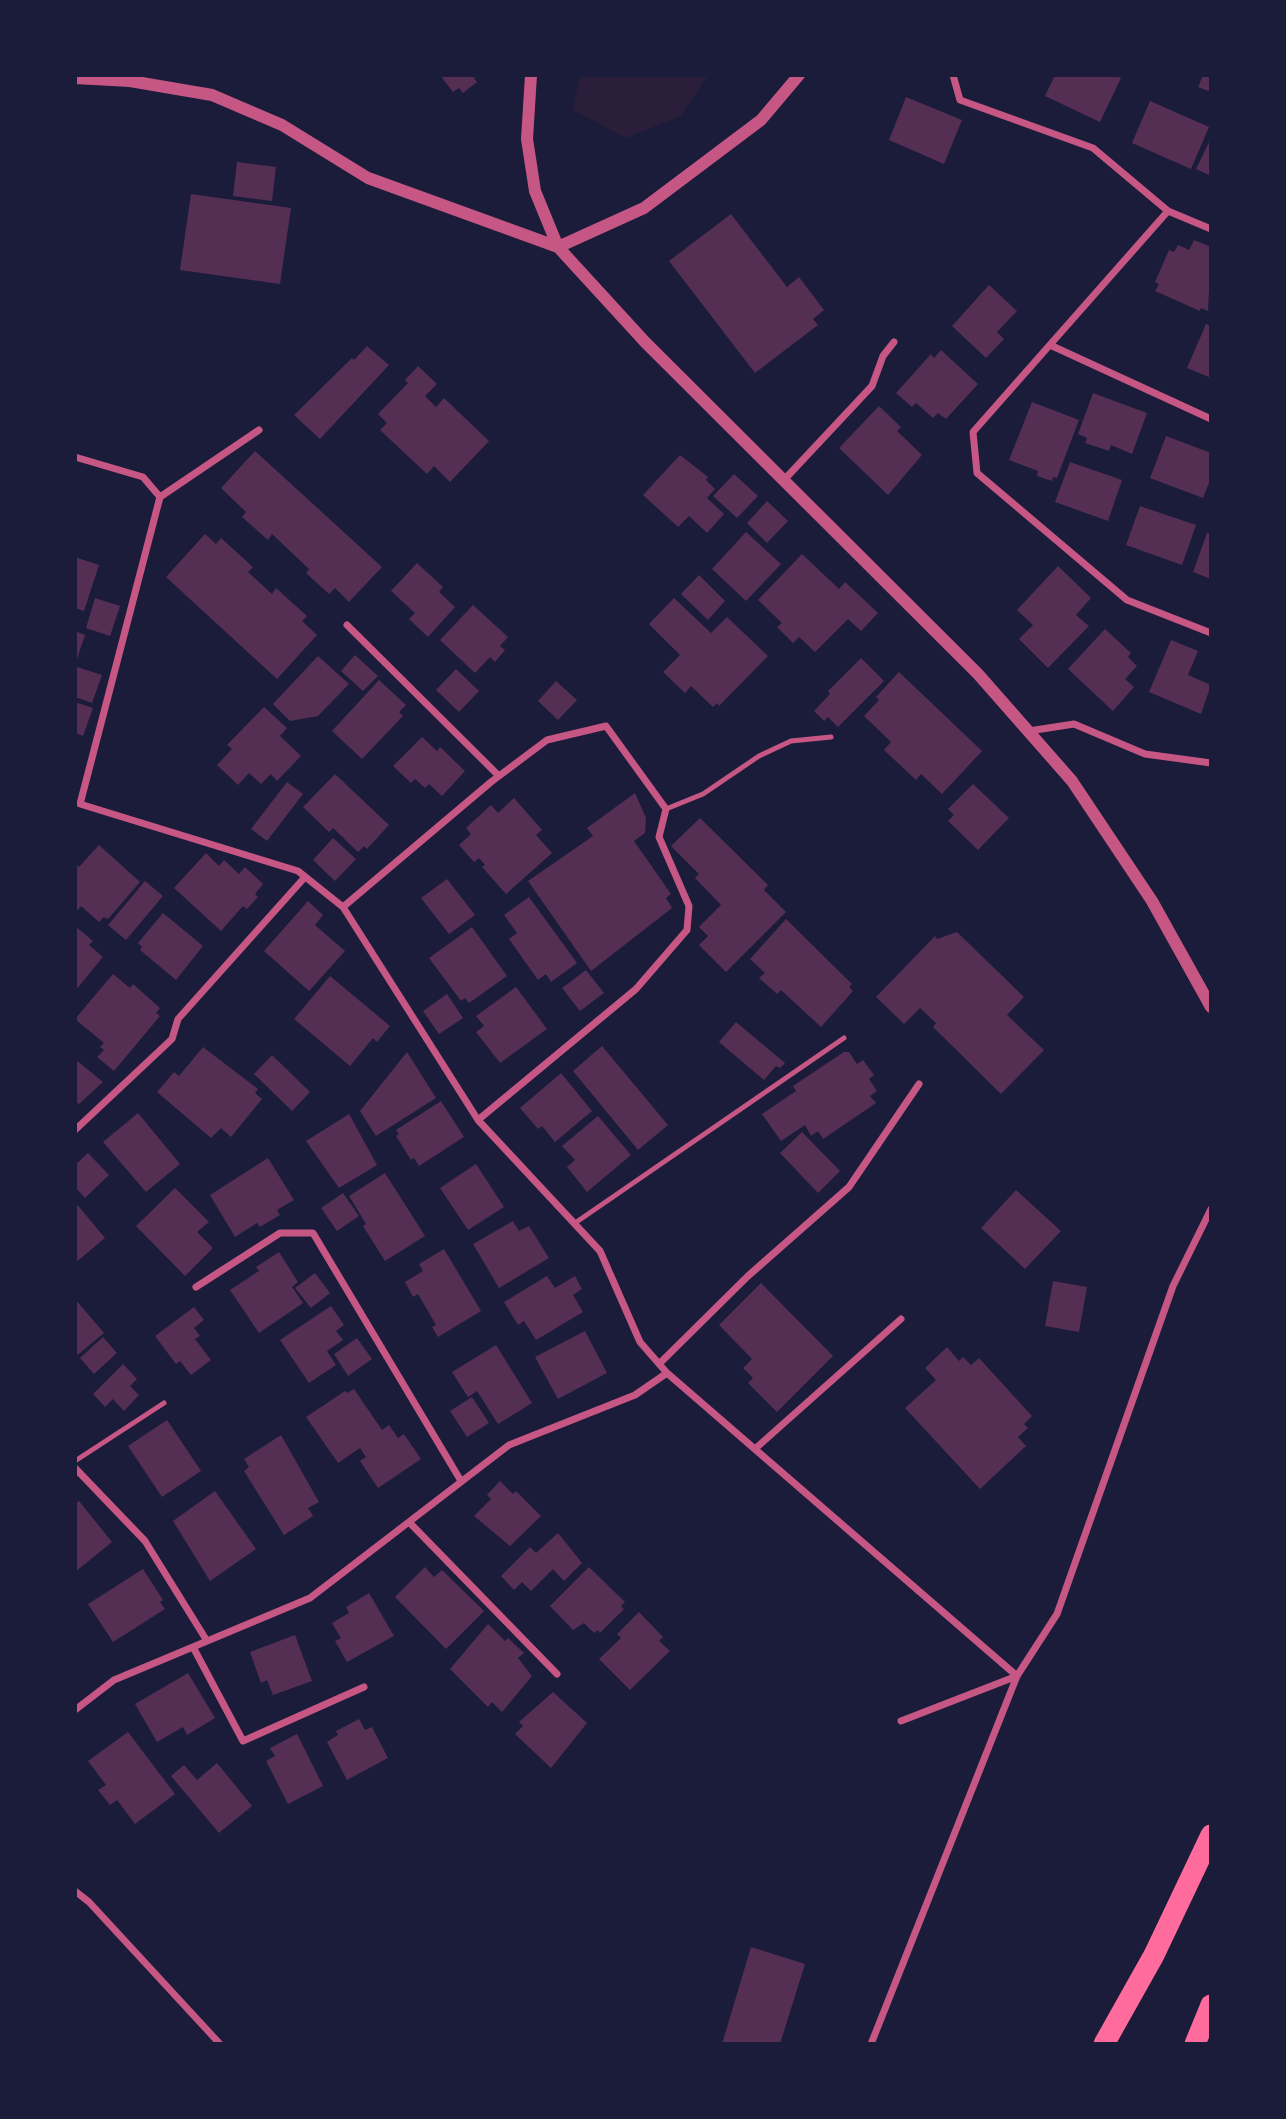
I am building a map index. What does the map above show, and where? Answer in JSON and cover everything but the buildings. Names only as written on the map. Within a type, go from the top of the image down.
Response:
[{"type":"highway","points":[[1104,2044],[1154,1955],[1211,1835]]},
{"type":"highway","points":[[1195,2044],[1211,2005]]},
{"type":"street","points":[[531,75],[527,139],[533,178],[558,247],[645,342],[978,674],[1072,781],[1152,901],[1211,1007]]},
{"type":"street","points":[[75,78],[130,81],[212,95],[282,125],[369,178],[558,247],[644,208],[761,120],[799,75]]},
{"type":"street","points":[[953,75],[960,100],[1093,148],[1168,211],[1211,229]]},
{"type":"street","points":[[1168,211],[973,432],[977,473],[1127,600],[1211,633]]},
{"type":"street","points":[[783,481],[872,386],[883,356],[894,342]]},
{"type":"street","points":[[1050,345],[1211,419]]},
{"type":"street","points":[[259,430],[160,497],[77,804],[298,871],[343,907],[478,1120],[600,1251],[640,1342],[659,1364],[1017,1676]]},
{"type":"street","points":[[75,457],[143,477],[160,497]]},
{"type":"street","points":[[347,625],[499,776]]},
{"type":"street","points":[[1029,731],[1074,724],[1145,754],[1211,763]]},
{"type":"street","points":[[343,907],[499,776],[547,740],[607,726],[666,809],[659,837],[689,906],[687,930],[636,989],[478,1120]]},
{"type":"street","points":[[75,1130],[172,1039],[178,1019],[305,877]]},
{"type":"street","points":[[659,1364],[748,1276],[849,1187],[919,1084]]},
{"type":"street","points":[[871,2044],[1017,1676],[1058,1615],[1173,1286],[1211,1209]]},
{"type":"street","points":[[196,1287],[280,1233],[313,1233],[461,1481]]},
{"type":"street","points":[[756,1448],[901,1319]]},
{"type":"street","points":[[75,1710],[114,1680],[310,1598],[509,1445],[635,1395],[667,1373]]},
{"type":"street","points":[[75,1468],[145,1541],[207,1641]]},
{"type":"street","points":[[409,1521],[558,1674]]},
{"type":"street","points":[[193,1647],[243,1741],[364,1687]]},
{"type":"street","points":[[901,1721],[1017,1676]]},
{"type":"street","points":[[75,1891],[89,1902],[220,2044]]},
{"type":"lane","points":[[666,809],[703,794],[759,756],[791,741],[831,737]]},
{"type":"lane","points":[[575,1223],[844,1038]]},
{"type":"lane","points":[[75,1461],[164,1403]]},
{"type":"shaded area","points":[[580,75],[708,75],[681,116],[626,138],[573,110]]}]
